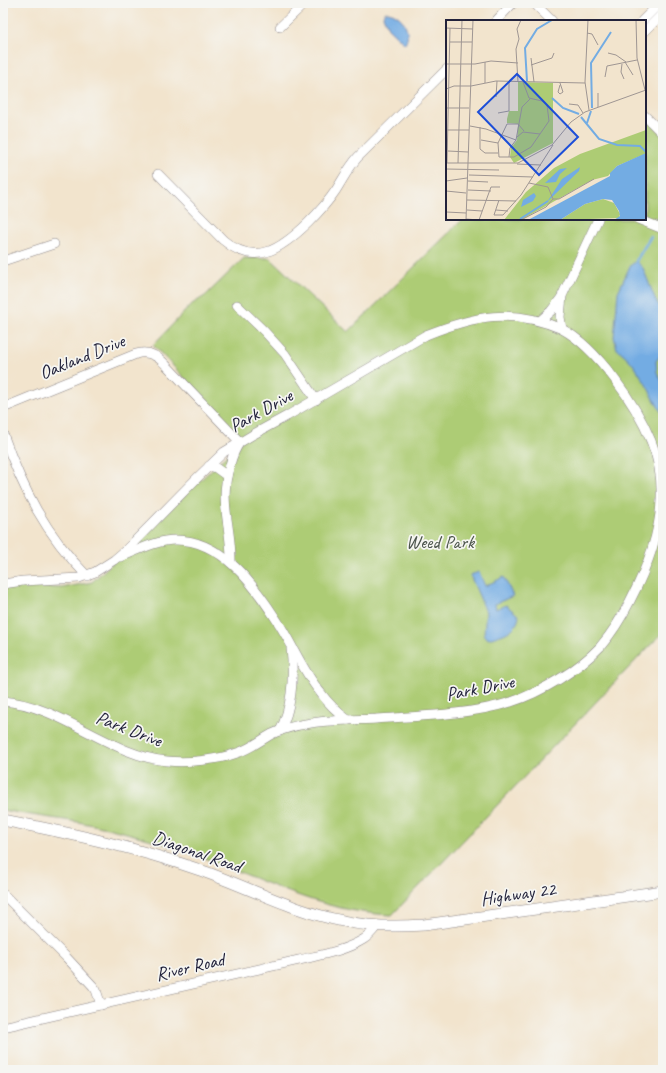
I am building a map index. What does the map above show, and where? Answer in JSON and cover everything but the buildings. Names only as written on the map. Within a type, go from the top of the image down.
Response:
[{"type":"main road","name":"Diagonal Road","points":[[3,820],[113,843],[198,869],[323,917],[377,926]]},
{"type":"main road","name":"Highway 22","points":[[377,926],[399,927],[424,925],[663,891]]},
{"type":"street","points":[[280,27],[305,3]]},
{"type":"street","points":[[497,20],[513,3]]},
{"type":"street","points":[[534,3],[551,20]]},
{"type":"street","points":[[643,20],[660,3]]},
{"type":"street","points":[[646,30],[663,13]]},
{"type":"street","points":[[158,174],[231,247],[249,253],[260,254],[268,252],[286,243],[314,217],[328,200],[346,172],[358,157],[446,71]]},
{"type":"street","points":[[647,122],[663,134]]},
{"type":"street","points":[[541,320],[551,311],[562,296],[598,220]]},
{"type":"street","points":[[640,220],[663,229]]},
{"type":"street","points":[[3,261],[54,244]]},
{"type":"street","points":[[562,296],[560,317],[562,329]]},
{"type":"street","points":[[237,305],[285,354],[316,400]]},
{"type":"street","name":"Park Drive","points":[[3,584],[23,581],[79,578],[87,576],[114,560],[224,452],[426,335],[448,326],[492,316],[525,317],[541,320],[562,329],[584,344],[614,378],[644,426],[652,442],[657,460],[662,492],[657,529],[639,584],[623,614],[600,647],[585,660],[558,679],[528,696],[510,702],[471,710],[408,717],[311,723],[280,730],[252,746],[228,756],[184,761],[155,759],[119,746],[41,710],[24,704],[3,701]]},
{"type":"street","name":"Oakland Drive","points":[[3,408],[140,353],[150,354],[156,356],[171,370],[240,442]]},
{"type":"street","points":[[3,434],[18,473],[42,520],[62,549],[87,576]]},
{"type":"street","points":[[231,563],[232,546],[225,508],[225,488],[226,476],[234,452],[240,442]]},
{"type":"street","points":[[209,466],[216,468],[226,476]]},
{"type":"street","points":[[114,560],[145,547],[175,540],[185,541],[209,548],[231,563],[241,573],[277,620],[320,693],[335,710],[348,720]]},
{"type":"street","points":[[280,730],[288,712],[290,700],[292,662],[290,644]]},
{"type":"street","points":[[3,894],[93,986],[96,990],[101,1005]]},
{"type":"street","name":"River Road","points":[[3,1026],[101,1005],[336,950],[365,939],[377,926]]},
{"type":"green space","name":"Weed Park","points":[[646,118],[663,135],[663,632],[392,915],[339,908],[314,901],[191,853],[135,835],[78,822],[3,810],[3,589],[14,586],[62,588],[92,582],[242,441],[238,434],[153,345],[192,304],[205,296],[244,258],[270,258],[348,332],[462,220],[646,220]]},
{"type":"water","points":[[385,12],[396,15],[404,22],[407,33],[405,44],[388,28],[383,16]]},
{"type":"water","points":[[636,261],[643,268],[656,301],[663,311],[663,353],[656,361],[657,372],[663,383],[663,415],[637,370],[617,349],[614,337],[618,292],[630,266]]},
{"type":"water","points":[[479,572],[485,586],[504,577],[513,596],[495,604],[496,609],[506,605],[519,616],[515,626],[508,632],[488,639],[484,634],[486,612],[470,575]]},
{"type":"waterway","points":[[659,220],[663,210]]},
{"type":"waterway","points":[[636,261],[651,236]]}]
